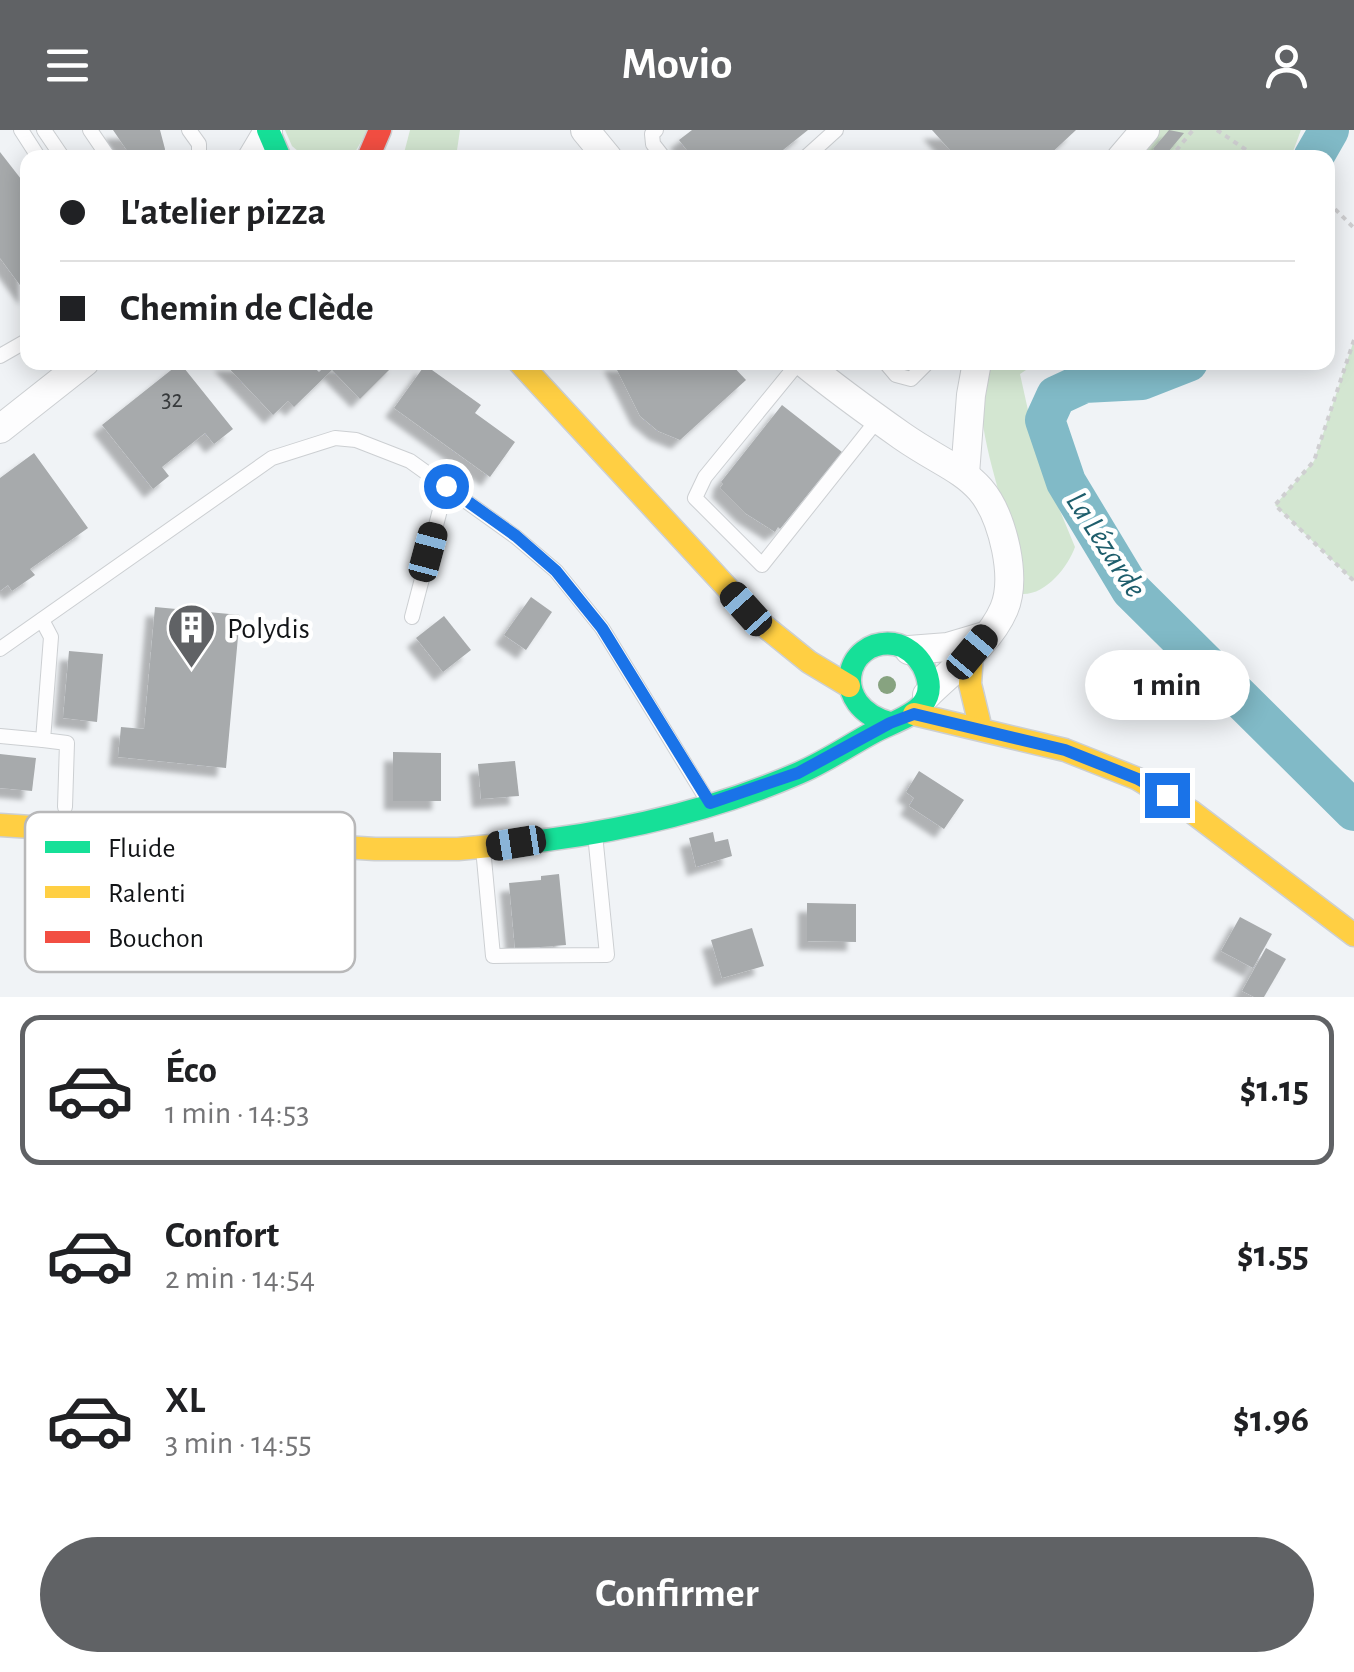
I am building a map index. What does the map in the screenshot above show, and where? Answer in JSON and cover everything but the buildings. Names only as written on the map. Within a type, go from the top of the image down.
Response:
[{"type":"main road","points":[[526,370],[746,609],[853,696],[872,719],[890,723]]},
{"type":"main road","points":[[780,638],[857,659],[877,646],[893,644],[909,650],[923,664],[926,695]]},
{"type":"main road","points":[[979,644],[970,684],[987,728]]},
{"type":"main road","points":[[853,696],[857,659]]},
{"type":"main road","points":[[926,695],[987,728]]},
{"type":"main road","points":[[355,848],[484,848],[640,823],[710,803],[823,762],[890,723],[926,695]]},
{"type":"main road","points":[[926,695],[987,728],[1065,750],[1167,795],[1354,934]]},
{"type":"main road","points":[[0,826],[25,828]]},
{"type":"street","points":[[1128,150],[1144,130]]},
{"type":"street","points":[[0,428],[75,370]]},
{"type":"street","points":[[817,370],[878,419],[965,474],[998,514],[1009,564],[1004,609],[979,644],[926,695]]},
{"type":"street","points":[[965,474],[976,370]]},
{"type":"street","points":[[909,650],[979,644]]},
{"type":"street","points":[[823,762],[853,696]]},
{"type":"lane","points":[[814,150],[836,130]]},
{"type":"lane","points":[[810,370],[706,477],[696,498],[762,564],[878,419]]},
{"type":"lane","points":[[891,370],[911,379],[920,370]]},
{"type":"lane","points":[[0,650],[272,458],[335,438],[356,440],[410,461],[516,536],[556,571],[602,628],[710,803]]},
{"type":"lane","points":[[412,617],[446,486]]},
{"type":"lane","points":[[42,620],[51,637],[43,740]]},
{"type":"lane","points":[[0,736],[67,743],[65,807]]},
{"type":"lane","points":[[484,848],[493,956],[607,955],[594,831]]},
{"type":"path","points":[[1177,150],[1193,130]]},
{"type":"path","points":[[1217,130],[1246,150]]},
{"type":"path","points":[[1335,209],[1354,228]]},
{"type":"path","points":[[1354,340],[1314,461],[1275,505],[1354,581]]},
{"type":"green space","points":[[285,130],[368,130],[356,150],[297,150]]},
{"type":"green space","points":[[410,130],[460,130],[457,150],[405,150]]},
{"type":"green space","points":[[1159,130],[1301,130],[1294,150],[1143,150]]},
{"type":"green space","points":[[1354,340],[1354,581],[1275,505],[1314,461]]},
{"type":"green space","points":[[987,370],[1026,370],[1020,374],[1039,460],[1075,547],[1054,579],[1030,593],[1021,594],[983,425]]},
{"type":"waterway","name":"La Lézarde","points":[[1318,150],[1329,130]]},
{"type":"waterway","name":"La Lézarde","points":[[1168,370],[1142,380],[1084,383],[1056,396],[1045,420],[1066,482],[1131,590],[1354,811]]},
{"type":"traffic: fast","points":[[268,130],[277,150]]},
{"type":"traffic: fast","points":[[512,844],[586,834],[694,810],[765,787],[818,764],[906,717],[924,703],[928,681],[923,666],[911,652],[894,644],[864,651],[850,675],[858,703],[890,723]]},
{"type":"traffic: slow","points":[[526,370],[757,620],[809,662],[849,686]]},
{"type":"traffic: slow","points":[[972,652],[970,684],[979,721]]},
{"type":"traffic: slow","points":[[914,714],[1065,750],[1138,779],[1192,812],[1354,935]]},
{"type":"traffic: slow","points":[[0,825],[25,827]]},
{"type":"traffic: slow","points":[[355,848],[458,849],[512,844]]},
{"type":"traffic: jam","points":[[371,150],[380,130]]},
{"type":"place","name":"Polydis","points":[[192,670]]},
{"type":"route","points":[[446,486],[516,536],[556,571],[602,628],[710,803],[798,773],[914,714],[1065,750],[1167,795]]}]
